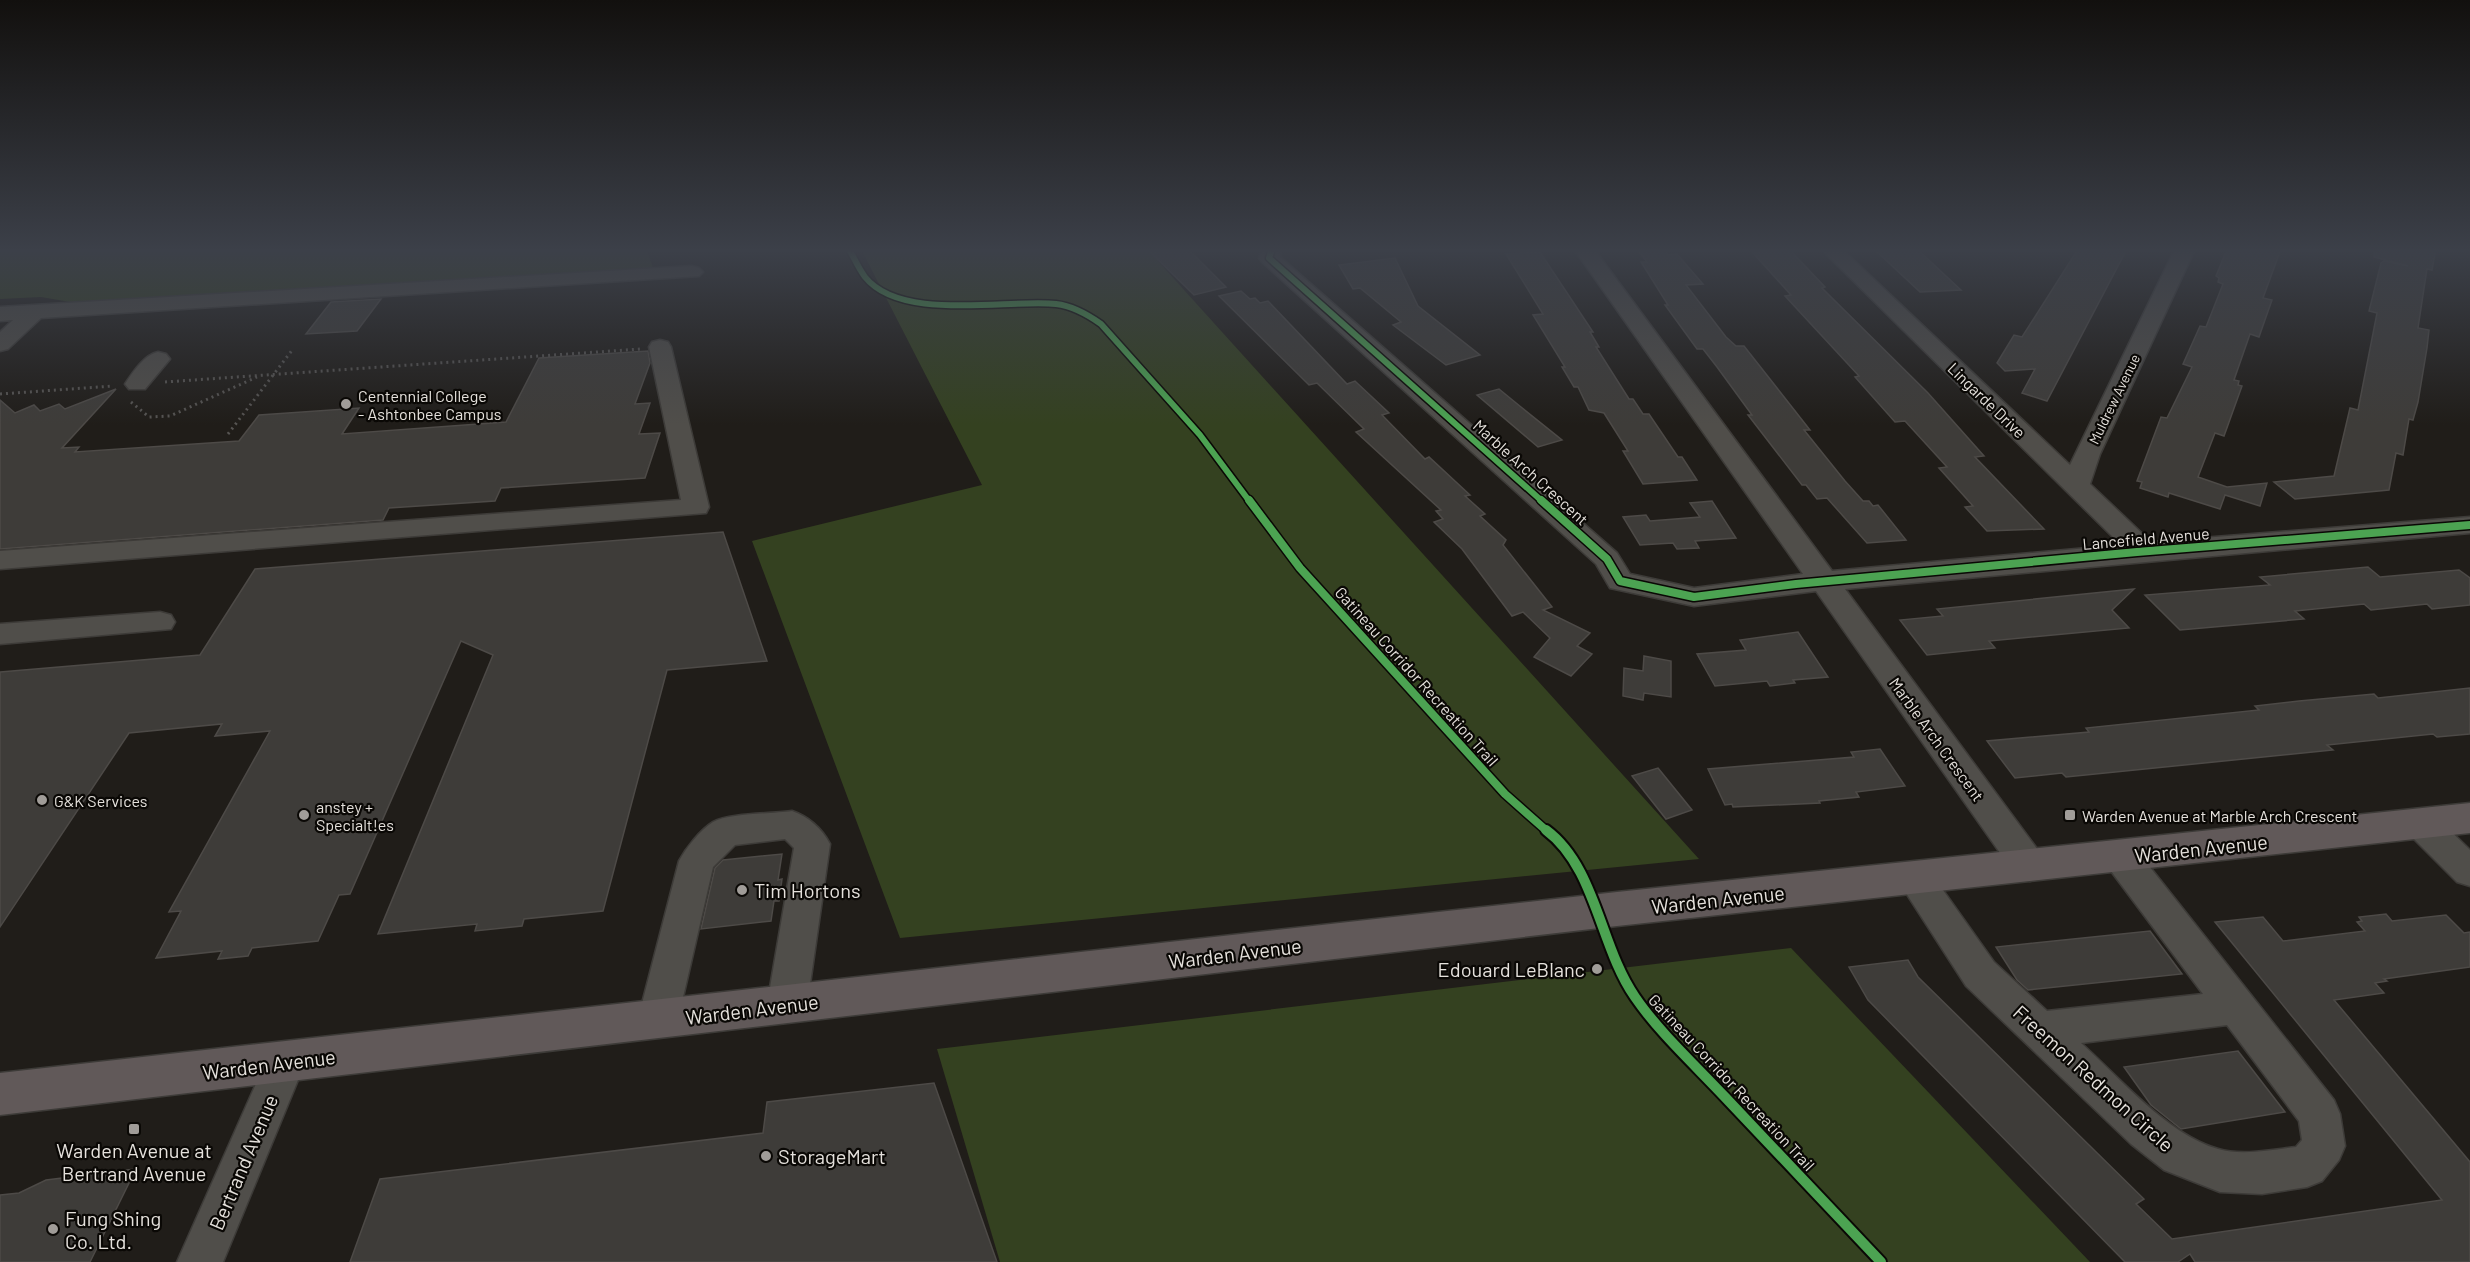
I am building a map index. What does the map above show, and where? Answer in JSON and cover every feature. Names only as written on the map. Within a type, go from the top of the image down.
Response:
[{"type":"main road","name":"Warden Avenue","points":[[0,1094],[1617,909],[2030,867],[2470,818]]},
{"type":"street","points":[[0,314],[119,308]]},
{"type":"street","name":"Marble Arch Crescent","points":[[1325,308],[1608,559],[1620,581],[1694,597],[1824,582]]},
{"type":"street","name":"Marble Arch Crescent","points":[[1626,308],[2030,867]]},
{"type":"street","name":"Lingarde Drive","points":[[1892,308],[2144,551]]},
{"type":"street","name":"Muldrew Avenue","points":[[2076,486],[2087,454],[2157,308]]},
{"type":"street","points":[[0,344],[35,312]]},
{"type":"street","points":[[0,560],[696,507],[660,347]]},
{"type":"street","points":[[137,384],[158,359]]},
{"type":"street","name":"Lancefield Avenue","points":[[1824,582],[2144,551],[2470,525]]},
{"type":"street","points":[[0,634],[160,622]]},
{"type":"street","points":[[2420,823],[2470,872]]},
{"type":"street","points":[[658,1019],[697,861],[724,832],[792,825],[813,844],[787,1005]]},
{"type":"street","name":"Freemon Redmon Circle","points":[[1915,879],[1980,974],[2146,1130],[2179,1155],[2220,1171],[2262,1173],[2307,1166],[2324,1146],[2319,1114],[2121,857]]},
{"type":"street","points":[[2040,1030],[2237,1007]]},
{"type":"street","name":"Bertrand Avenue","points":[[200,1262],[285,1063]]},
{"type":"path","points":[[0,394],[660,347]]},
{"type":"path","points":[[228,434],[293,350]]},
{"type":"path","points":[[137,384],[128,400],[149,417],[159,417],[170,416],[260,376]]},
{"type":"green space","points":[[891,308],[1200,308],[1699,859],[900,938],[752,541],[982,485]]},
{"type":"green space","points":[[1791,948],[2090,1262],[1000,1262],[937,1049]]},
{"type":"building","points":[[326,308],[374,308],[357,331],[306,334]]},
{"type":"building","points":[[1231,308],[1275,308],[1347,384],[1355,381],[1389,413],[1382,415],[1425,459],[1429,457],[1470,495],[1465,496],[1485,514],[1480,516],[1506,540],[1503,545],[1552,607],[1543,610],[1590,633],[1577,646],[1592,654],[1571,676],[1534,657],[1550,638],[1523,612],[1512,616],[1462,549],[1434,522],[1443,519],[1436,511],[1441,510],[1356,432],[1364,429],[1317,383],[1309,385]]},
{"type":"building","points":[[1384,308],[1420,308],[1480,355],[1446,365],[1393,325],[1401,322]]},
{"type":"building","points":[[1539,308],[1577,308],[1593,332],[1590,332],[1599,347],[1596,347],[1629,399],[1633,399],[1643,414],[1649,414],[1678,457],[1682,457],[1697,480],[1643,484],[1623,451],[1628,451],[1604,413],[1589,410],[1578,387],[1574,387],[1562,367],[1565,367],[1533,315],[1543,314]]},
{"type":"building","points":[[1667,308],[1704,308],[1726,337],[1736,346],[1744,346],[1810,430],[1804,430],[1845,481],[1863,501],[1869,501],[1873,506],[1878,505],[1906,540],[1867,543],[1827,498],[1817,499],[1806,485],[1802,485],[1748,415],[1752,415],[1703,349],[1697,349]]},
{"type":"building","points":[[1796,308],[1842,308],[1928,393],[1984,456],[1975,457],[2044,529],[1987,531],[1965,507],[1973,506],[1939,468],[1947,467],[1905,421],[1895,422],[1855,377],[1859,376]]},
{"type":"building","points":[[2041,308],[2096,308],[2047,401],[2022,393],[2035,369],[2005,371],[1997,363],[2014,335],[2022,337]]},
{"type":"building","points":[[2214,308],[2269,308],[2259,337],[2250,334],[2234,380],[2239,381],[2238,385],[2242,386],[2224,436],[2215,433],[2198,477],[2227,487],[2267,483],[2260,506],[2225,495],[2220,509],[2169,493],[2168,497],[2140,488],[2142,482],[2137,481],[2161,417],[2167,418],[2192,367],[2183,364],[2200,326],[2206,327]]},
{"type":"building","points":[[2370,308],[2421,308],[2418,328],[2429,330],[2418,402],[2413,420],[2409,419],[2403,455],[2396,453],[2389,490],[2295,499],[2274,482],[2334,476],[2350,408],[2358,410],[2377,313],[2369,311]]},
{"type":"building","points":[[648,351],[650,363],[635,404],[650,403],[639,434],[660,433],[645,478],[501,488],[495,501],[389,508],[383,520],[0,549],[0,400],[15,413],[34,405],[40,411],[59,404],[65,409],[116,389],[62,448],[79,447],[75,452],[239,441],[259,415],[359,408],[342,434],[506,422],[539,358]]},
{"type":"building","points":[[1499,389],[1562,440],[1538,447],[1477,395]]},
{"type":"building","points":[[1712,501],[1736,538],[1695,541],[1699,548],[1677,549],[1673,543],[1640,545],[1623,517],[1646,515],[1650,521],[1700,517],[1690,503]]},
{"type":"building","points":[[723,532],[767,661],[667,670],[603,911],[524,919],[522,926],[475,931],[477,924],[378,934],[493,655],[461,641],[350,894],[339,895],[318,941],[252,948],[248,956],[218,959],[222,951],[156,958],[181,911],[169,912],[270,731],[215,736],[222,724],[129,733],[0,927],[0,672],[200,655],[255,569]]},
{"type":"building","points":[[2368,567],[2380,577],[2459,570],[2470,578],[2470,605],[2432,609],[2427,604],[2371,610],[2364,604],[2295,611],[2304,619],[2180,630],[2145,595],[2270,585],[2260,577]]},
{"type":"building","points":[[2134,589],[2112,610],[2129,628],[1989,641],[1995,648],[1927,655],[1900,620],[1943,616],[1937,609]]},
{"type":"building","points":[[1798,632],[1828,677],[1793,680],[1795,683],[1770,686],[1767,681],[1715,686],[1697,654],[1746,650],[1740,640]]},
{"type":"building","points":[[1644,656],[1671,661],[1671,697],[1644,693],[1643,700],[1623,696],[1624,668],[1643,671]]},
{"type":"building","points":[[2470,688],[2470,734],[2437,737],[2433,734],[2327,745],[2333,750],[2066,777],[2062,773],[2015,778],[1987,741],[2089,732],[2086,728],[2259,710],[2255,706],[2299,701],[2374,694],[2378,698]]},
{"type":"building","points":[[1880,749],[1905,786],[1856,792],[1859,797],[1819,801],[1820,803],[1733,807],[1732,804],[1725,805],[1708,769],[1854,757],[1851,752]]},
{"type":"building","points":[[1658,768],[1692,810],[1666,819],[1632,776]]},
{"type":"building","name":"Tim Hortons","points":[[782,854],[778,880],[782,879],[779,901],[774,901],[771,921],[701,929],[715,868],[723,860]]},
{"type":"building","points":[[2386,914],[2392,921],[2446,915],[2464,933],[2470,932],[2470,967],[2384,979],[2387,981],[2375,983],[2384,993],[2334,1000],[2470,1162],[2470,1262],[2195,1262],[2190,1254],[2178,1262],[2125,1262],[1868,1000],[1849,967],[1908,960],[1918,977],[2144,1199],[2136,1204],[2172,1239],[2442,1200],[2215,922],[2263,917],[2283,941],[2365,931],[2357,922],[2362,921],[2359,917]]},
{"type":"building","points":[[2150,931],[2182,974],[2028,990],[2017,980],[1996,947]]},
{"type":"building","points":[[2238,1051],[2285,1112],[2181,1129],[2151,1105],[2124,1067]]},
{"type":"building","name":"StorageMart","points":[[934,1083],[997,1262],[350,1262],[380,1179],[763,1133],[767,1102]]},
{"type":"building","name":"Fung Shing Co. Ltd.","points":[[136,1169],[90,1262],[0,1262],[0,1195],[19,1193],[46,1180]]},
{"type":"cycle path","name":"Gatineau Corridor Recreation Trail","points":[[1071,308],[1083,311],[1101,324],[1200,435],[1300,568],[1505,794],[1526,815],[1558,839],[1575,860],[1618,970],[1636,999],[1702,1073],[1881,1262]]},
{"type":"cycle path","points":[[1325,308],[1607,559],[1620,581],[1694,597],[1796,584],[2137,552],[2470,525]]},
{"type":"place","name":"Centennial College - Ashtonbee Campus","points":[[346,404]]},
{"type":"place","name":"G&K Services","points":[[42,800]]},
{"type":"place","name":"anstey + Specialt!es","points":[[304,815]]},
{"type":"place","name":"Warden Avenue at Marble Arch Crescent","points":[[2070,815]]},
{"type":"place","name":"Tim Hortons","points":[[742,890]]},
{"type":"place","name":"Edouard LeBlanc","points":[[1597,969]]},
{"type":"place","name":"Warden Avenue at Bertrand Avenue","points":[[134,1129]]},
{"type":"place","name":"StorageMart","points":[[766,1156]]},
{"type":"place","name":"Fung Shing Co. Ltd.","points":[[53,1229]]}]
